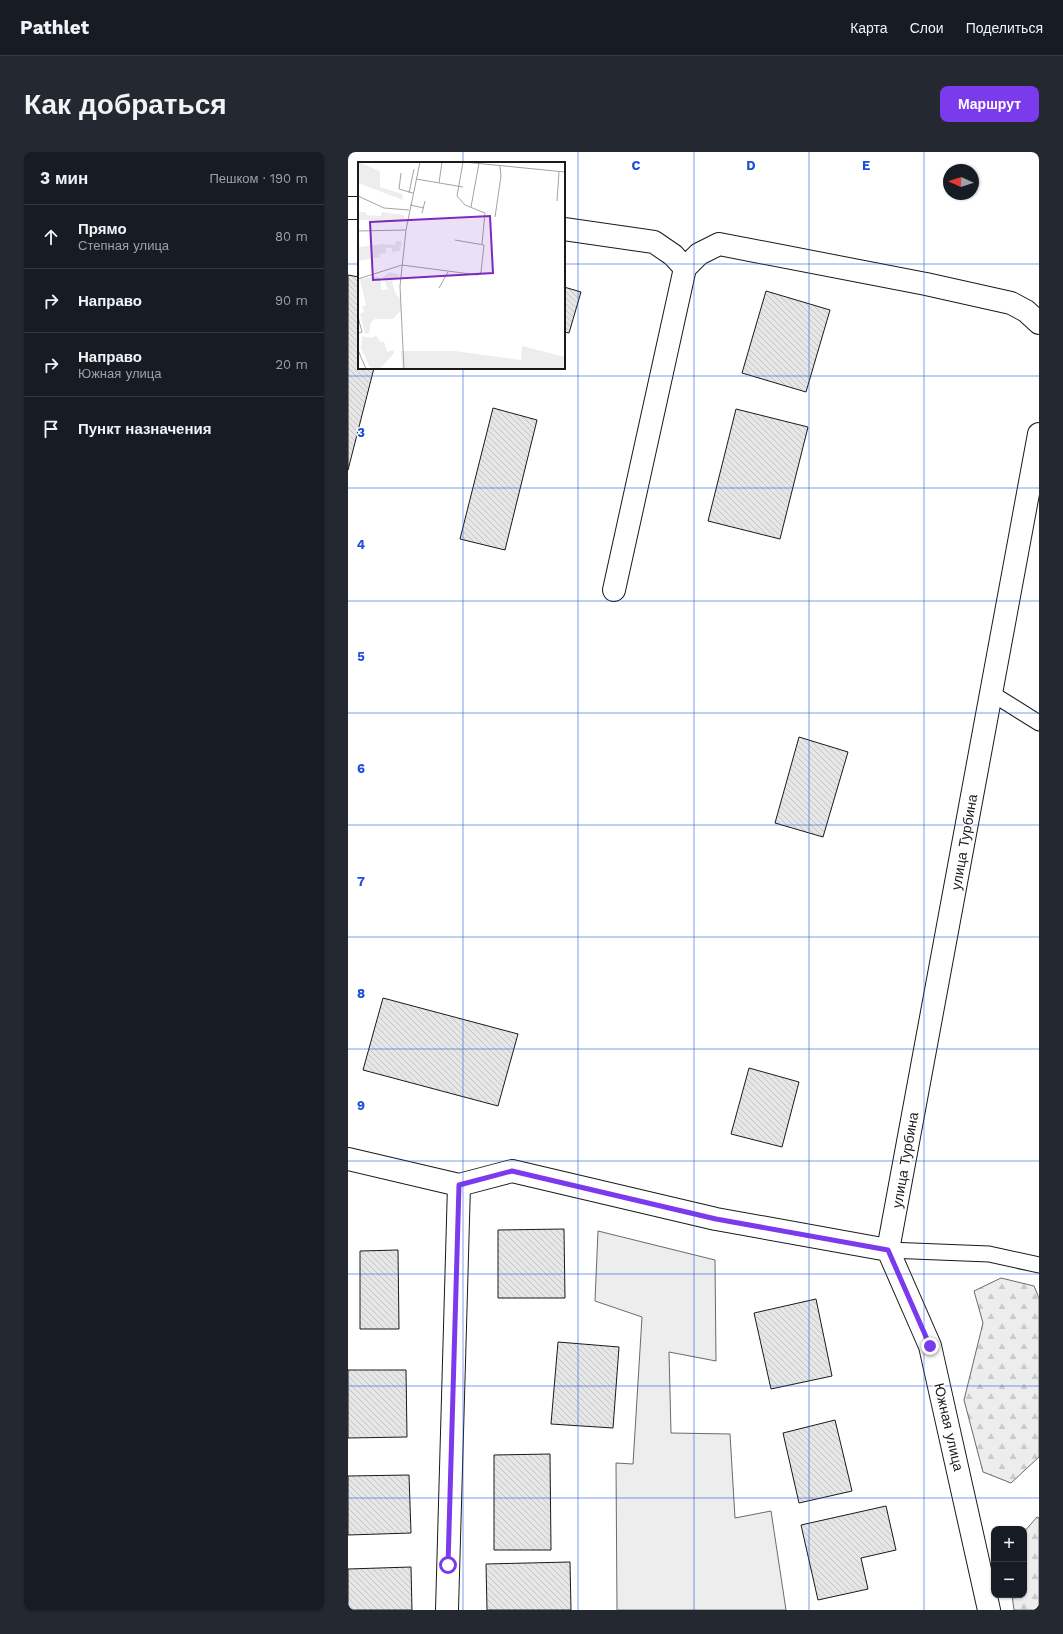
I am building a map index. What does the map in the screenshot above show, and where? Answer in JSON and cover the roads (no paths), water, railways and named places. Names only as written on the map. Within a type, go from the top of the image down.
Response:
[{"type":"street","points":[[565,229],[654,242],[719,244],[926,284],[1011,303],[1026,311],[1039,323]]},
{"type":"street","points":[[654,242],[673,255],[686,268]]},
{"type":"street","points":[[614,590],[686,268],[698,254],[719,244]]},
{"type":"street","name":"улица Турбина","points":[[888,1250],[1039,434]]},
{"type":"street","points":[[348,1159],[459,1185],[512,1171],[716,1219],[888,1250]]},
{"type":"street","points":[[447,1610],[459,1185]]},
{"type":"street","name":"Южная улица","points":[[888,1250],[930,1346],[989,1610]]},
{"type":"lane","points":[[991,693],[1039,724]]},
{"type":"lane","points":[[888,1250],[989,1254],[1039,1265]]}]
